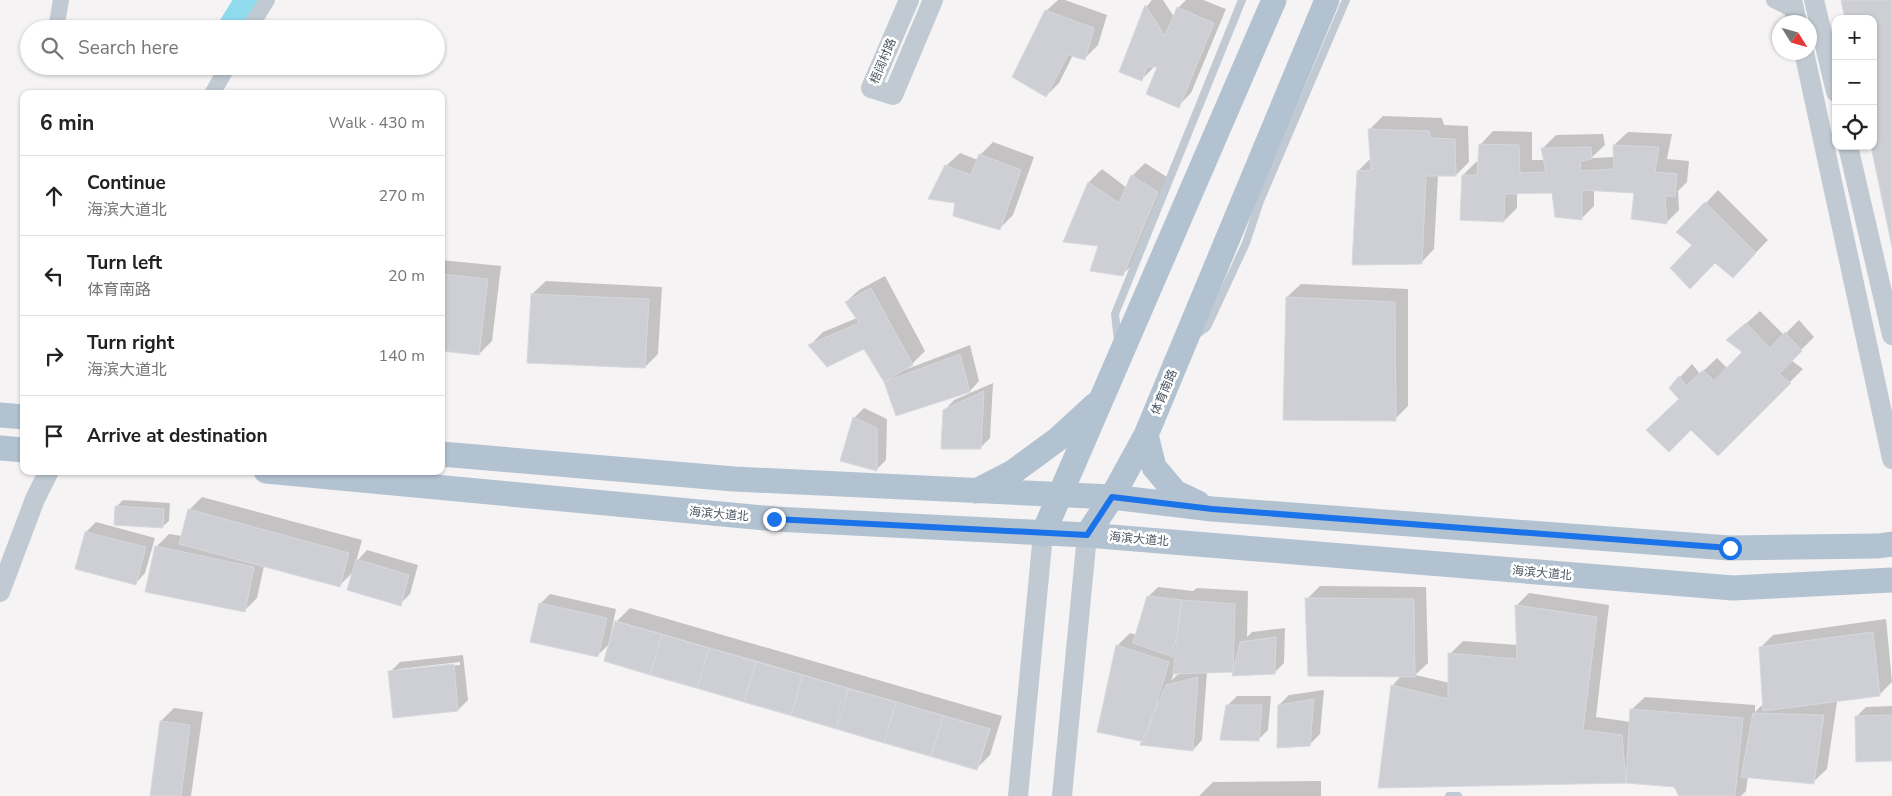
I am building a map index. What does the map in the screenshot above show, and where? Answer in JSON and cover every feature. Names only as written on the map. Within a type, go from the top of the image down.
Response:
[{"type":"main road","points":[[1043,534],[1274,0]]},
{"type":"main road","name":"体育南路","points":[[1087,535],[1112,497],[1146,435],[1327,0]]},
{"type":"main road","points":[[975,491],[1013,472],[1058,439],[1101,400]]},
{"type":"main road","points":[[0,415],[20,417]]},
{"type":"main road","points":[[1146,435],[1154,467],[1175,492],[1212,509]]},
{"type":"main road","points":[[0,448],[20,450]]},
{"type":"main road","points":[[445,454],[734,479],[1112,497],[1212,509],[1730,548],[1878,546],[1892,544]]},
{"type":"main road","name":"海滨大道北","points":[[308,475],[774,519],[1087,535],[1732,588],[1892,580]]},
{"type":"street","points":[[58,20],[61,0]]},
{"type":"street","points":[[255,20],[267,0]]},
{"type":"street","name":"梧阔村路","points":[[909,0],[871,88],[893,95],[933,0]]},
{"type":"street","points":[[1774,0],[1795,11]]},
{"type":"street","points":[[1814,0],[1832,75]]},
{"type":"street","points":[[1806,60],[1892,459]]},
{"type":"street","points":[[214,90],[223,75]]},
{"type":"street","points":[[1849,150],[1892,335]]},
{"type":"street","points":[[0,592],[35,499],[47,475]]},
{"type":"street","points":[[1018,796],[1043,534]]},
{"type":"street","name":"体育南路","points":[[1062,796],[1087,535]]},
{"type":"lane","points":[[1120,355],[1115,314],[1242,0]]},
{"type":"lane","points":[[1183,346],[1206,327],[1238,260],[1246,243],[1260,201],[1346,0]]},
{"type":"lane","points":[[1449,796],[1458,796]]},
{"type":"building","points":[[1841,0],[1892,0],[1892,247],[1872,150],[1877,150],[1877,15],[1844,15]]},
{"type":"building","points":[[1145,5],[1165,36],[1177,7],[1214,23],[1179,108],[1146,94],[1157,67],[1147,67],[1142,81],[1119,72]]},
{"type":"building","points":[[1045,10],[1094,28],[1085,60],[1068,55],[1046,97],[1012,77]]},
{"type":"building","points":[[1368,129],[1429,131],[1431,138],[1455,139],[1456,176],[1426,176],[1422,264],[1352,265],[1357,171],[1371,170]]},
{"type":"building","points":[[1479,144],[1519,145],[1520,173],[1546,172],[1541,148],[1591,147],[1592,159],[1581,161],[1580,171],[1614,169],[1613,145],[1659,147],[1655,172],[1677,174],[1675,196],[1665,196],[1667,224],[1631,219],[1634,193],[1582,190],[1582,220],[1555,217],[1552,193],[1505,194],[1504,222],[1460,220],[1462,175],[1477,175]]},
{"type":"building","points":[[979,154],[1021,170],[1000,230],[953,216],[955,203],[928,199],[945,165],[971,175]]},
{"type":"building","points":[[1131,175],[1158,192],[1123,276],[1090,271],[1098,246],[1063,242],[1088,182],[1119,203]]},
{"type":"building","points":[[1705,202],[1756,253],[1733,278],[1715,263],[1690,289],[1670,268],[1692,245],[1676,232]]},
{"type":"building","points":[[445,274],[488,279],[479,355],[445,351]]},
{"type":"building","points":[[871,288],[913,365],[884,382],[864,349],[827,367],[808,345],[859,323],[845,302]]},
{"type":"building","points":[[531,294],[649,299],[645,368],[527,363]]},
{"type":"building","points":[[1286,297],[1395,302],[1396,421],[1283,420]]},
{"type":"building","points":[[1746,323],[1770,348],[1785,332],[1802,351],[1779,374],[1791,383],[1718,456],[1691,430],[1669,452],[1646,430],[1679,399],[1669,388],[1679,376],[1686,386],[1703,370],[1714,381],[1742,352],[1726,340]]},
{"type":"building","points":[[960,354],[970,392],[896,416],[884,382]]},
{"type":"building","points":[[984,391],[981,449],[941,449],[943,410]]},
{"type":"building","points":[[853,417],[877,428],[877,471],[840,461]]},
{"type":"building","points":[[115,506],[164,509],[163,528],[114,525]]},
{"type":"building","points":[[188,509],[349,553],[340,587],[179,544]]},
{"type":"building","points":[[85,532],[146,547],[136,585],[75,569]]},
{"type":"building","points":[[155,546],[254,567],[245,612],[145,592]]},
{"type":"building","points":[[356,559],[409,575],[401,606],[347,590]]},
{"type":"building","points":[[1147,596],[1182,600],[1173,657],[1133,643]]},
{"type":"building","points":[[1305,598],[1414,599],[1415,677],[1308,676]]},
{"type":"building","points":[[1182,600],[1235,604],[1233,672],[1173,674]]},
{"type":"building","points":[[539,603],[607,618],[598,657],[530,642]]},
{"type":"building","points":[[1515,605],[1597,617],[1583,730],[1622,735],[1626,783],[1378,788],[1391,685],[1448,699],[1448,653],[1517,659]]},
{"type":"building","points":[[615,621],[662,634],[650,675],[604,661]]},
{"type":"building","points":[[615,621],[990,729],[977,770],[604,661]]},
{"type":"building","points":[[1873,632],[1880,696],[1763,711],[1759,647]]},
{"type":"building","points":[[662,634],[709,648],[697,688],[650,675]]},
{"type":"building","points":[[1276,637],[1275,674],[1232,676],[1240,642]]},
{"type":"building","points":[[1116,645],[1169,662],[1145,742],[1097,732]]},
{"type":"building","points":[[709,648],[756,661],[744,702],[697,688]]},
{"type":"building","points":[[756,661],[803,675],[791,715],[744,702]]},
{"type":"building","points":[[454,664],[458,711],[393,718],[388,671]]},
{"type":"building","points":[[803,675],[849,689],[839,705],[837,729],[791,715]]},
{"type":"building","points":[[1198,677],[1193,751],[1140,745],[1166,685]]},
{"type":"building","points":[[849,689],[896,702],[884,743],[837,729]]},
{"type":"building","points":[[1314,699],[1310,746],[1277,748],[1278,705]]},
{"type":"building","points":[[896,702],[943,716],[931,756],[884,743]]},
{"type":"building","points":[[1226,705],[1262,705],[1259,741],[1220,740]]},
{"type":"building","points":[[1630,709],[1743,718],[1735,796],[1679,796],[1674,787],[1626,783]]},
{"type":"building","points":[[1753,713],[1824,715],[1814,784],[1741,777]]},
{"type":"building","points":[[1892,715],[1892,761],[1856,762],[1855,716]]},
{"type":"building","points":[[943,716],[990,729],[977,770],[931,756]]},
{"type":"building","points":[[160,721],[190,725],[181,796],[150,796]]},
{"type":"waterway","points":[[237,20],[249,0]]},
{"type":"route","points":[[774,519],[1087,535],[1112,497],[1212,509],[1730,548]]}]
